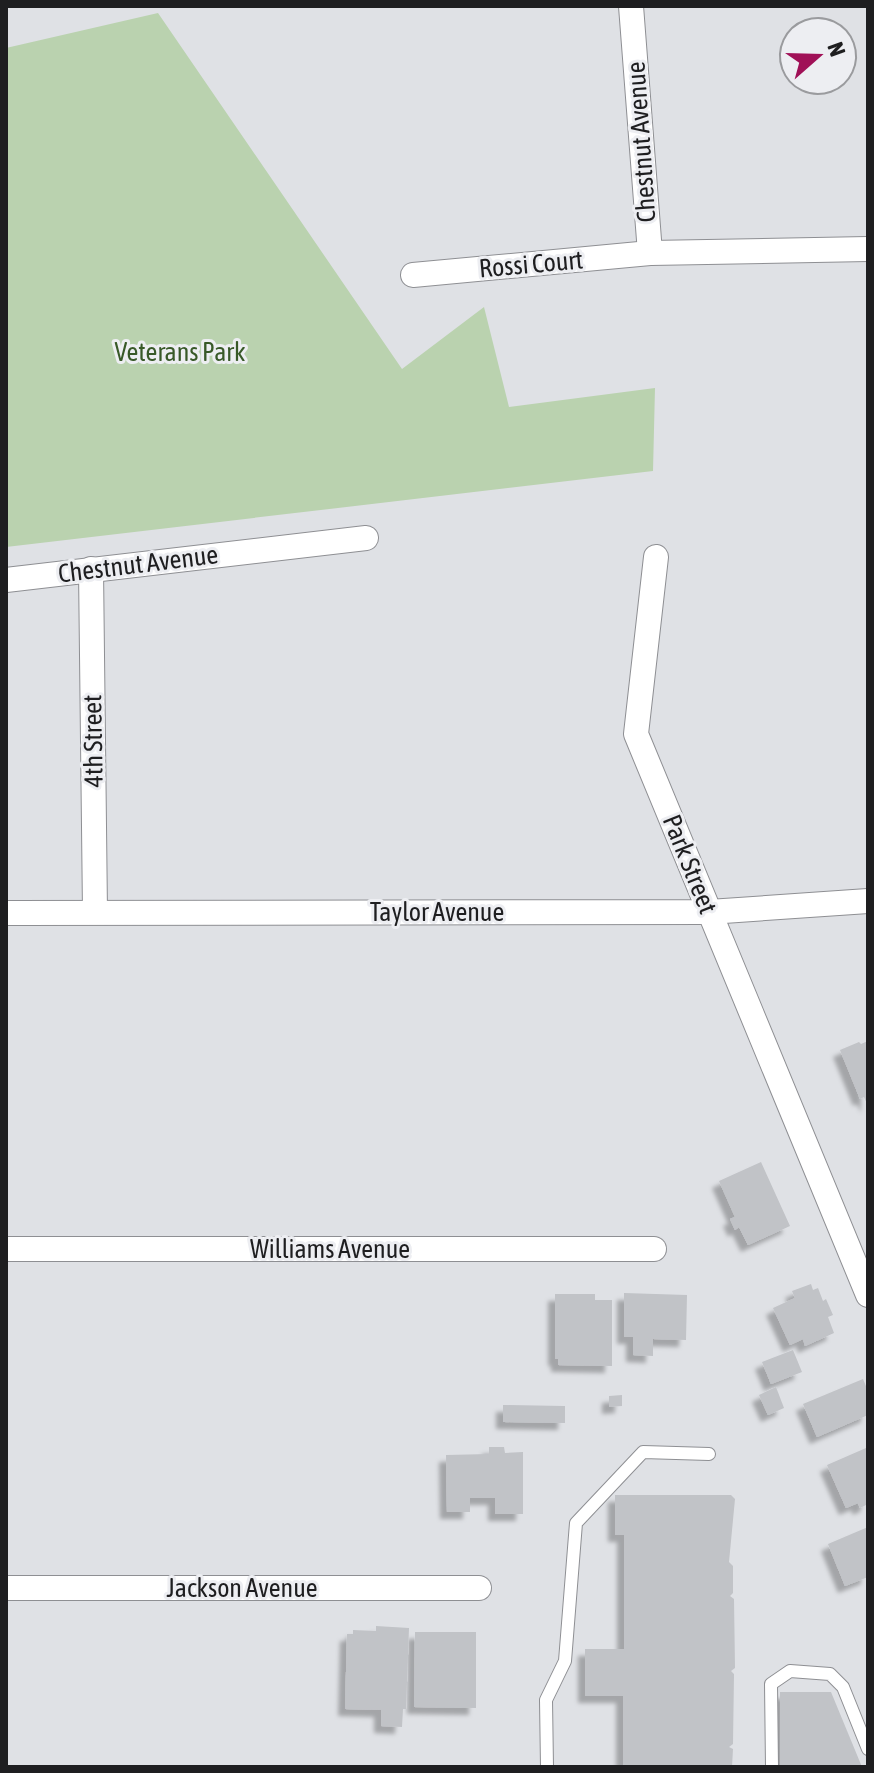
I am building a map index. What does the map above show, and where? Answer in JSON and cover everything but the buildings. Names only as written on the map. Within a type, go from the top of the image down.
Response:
[{"type":"street","name":"Chestnut Avenue","points":[[631,6],[650,253],[868,249]]},
{"type":"street","name":"Rossi Court","points":[[413,275],[650,253]]},
{"type":"street","name":"Chestnut Avenue","points":[[6,580],[366,538]]},
{"type":"street","name":"Park Street","points":[[656,557],[636,734],[868,1295]]},
{"type":"street","name":"4th Street","points":[[91,569],[95,912]]},
{"type":"street","name":"Taylor Avenue","points":[[6,913],[709,912],[868,901]]},
{"type":"street","name":"Williams Avenue","points":[[6,1249],[654,1249]]},
{"type":"street","name":"Jackson Avenue","points":[[6,1588],[479,1588]]},
{"type":"lane","points":[[547,1767],[546,1700],[565,1661],[576,1523],[643,1452],[709,1454]]},
{"type":"lane","points":[[772,1767],[771,1684],[790,1671],[830,1674],[843,1687],[868,1749]]},
{"type":"green space","name":"Veterans Park","points":[[158,13],[402,369],[484,307],[509,407],[655,388],[653,471],[6,547],[6,48]]}]
